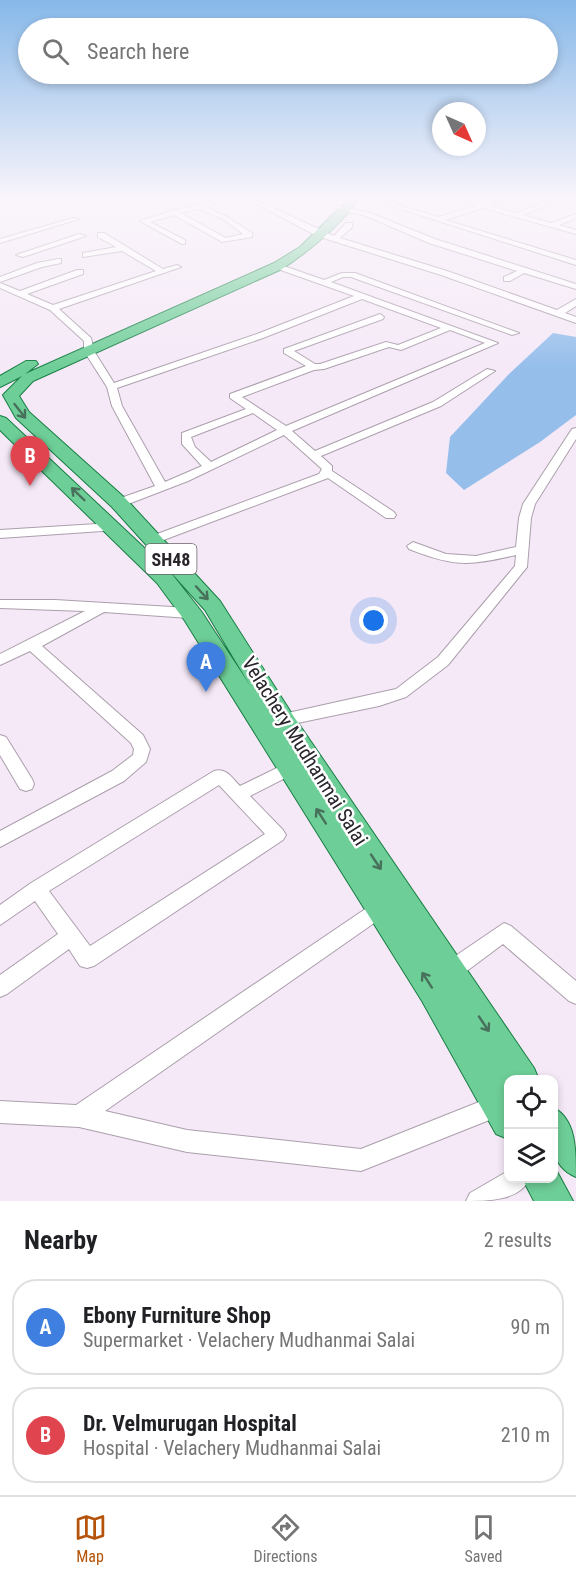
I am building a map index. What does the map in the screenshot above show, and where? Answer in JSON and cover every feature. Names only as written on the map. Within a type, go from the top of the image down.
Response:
[{"type":"main road","name":"Velachery Mudhanmai Salai","points":[[281,257],[270,264],[88,345],[28,378],[11,395],[22,415],[119,503],[213,606],[283,720],[519,1075]]},
{"type":"main road","name":"Velachery Mudhanmai Salai","points":[[0,382],[27,366],[88,345],[278,266],[292,257]]},
{"type":"main road","name":"Velachery Mudhanmai Salai","points":[[0,421],[164,578],[381,908],[433,990],[504,1113]]},
{"type":"main road","points":[[557,1129],[576,1159]]},
{"type":"main road","points":[[543,1183],[555,1201]]},
{"type":"street","points":[[24,257],[40,265]]},
{"type":"street","points":[[139,257],[163,272]]},
{"type":"street","points":[[393,257],[576,320]]},
{"type":"street","points":[[488,257],[523,267],[576,287]]},
{"type":"street","points":[[537,259],[541,257]]},
{"type":"street","points":[[556,257],[576,263]]},
{"type":"street","points":[[0,283],[40,265],[58,261]]},
{"type":"street","points":[[278,266],[493,343]]},
{"type":"street","points":[[53,308],[177,267]]},
{"type":"street","points":[[507,279],[523,267]]},
{"type":"street","points":[[22,293],[80,272]]},
{"type":"street","points":[[119,503],[210,467],[285,430],[514,333],[352,275],[342,275],[325,282]]},
{"type":"street","points":[[0,283],[53,308],[88,345],[112,387],[117,406],[162,487]]},
{"type":"street","points":[[112,387],[260,336],[360,296]]},
{"type":"street","points":[[557,314],[576,302]]},
{"type":"street","points":[[313,367],[287,351],[380,317]]},
{"type":"street","points":[[390,515],[328,473],[328,468],[285,430],[234,396],[313,367],[321,367],[389,344],[398,348],[448,328]]},
{"type":"street","points":[[314,455],[436,404],[490,372]]},
{"type":"street","points":[[210,467],[188,445],[185,440],[186,431],[253,410]]},
{"type":"street","points":[[283,720],[379,700],[400,693],[443,662],[521,567],[525,518],[529,504],[576,430]]},
{"type":"street","points":[[153,540],[328,473]]},
{"type":"street","points":[[0,534],[113,527]]},
{"type":"street","points":[[413,546],[444,558],[476,560],[522,550]]},
{"type":"street","points":[[0,604],[55,604],[189,613]]},
{"type":"street","points":[[0,660],[100,608]]},
{"type":"street","points":[[0,840],[118,776],[140,758],[142,749],[137,739],[32,645]]},
{"type":"street","points":[[0,741],[26,784]]},
{"type":"street","points":[[240,794],[289,768]]},
{"type":"street","points":[[0,916],[37,889],[220,776],[240,794],[277,835],[87,959],[37,889]]},
{"type":"street","points":[[79,1116],[381,908]]},
{"type":"street","points":[[449,972],[504,932],[576,994]]},
{"type":"street","points":[[0,987],[70,936]]},
{"type":"street","points":[[0,1112],[79,1116],[187,1140],[361,1160],[504,1113]]},
{"type":"street","points":[[478,1201],[512,1183]]},
{"type":"water","points":[[553,333],[576,337],[576,415],[540,442],[464,490],[446,473],[450,437],[509,374]]},
{"type":"place","name":"Dr. Velmurugan Hospital","points":[[30,486]]},
{"type":"place","name":"Ebony Furniture Shop","points":[[206,692]]}]
